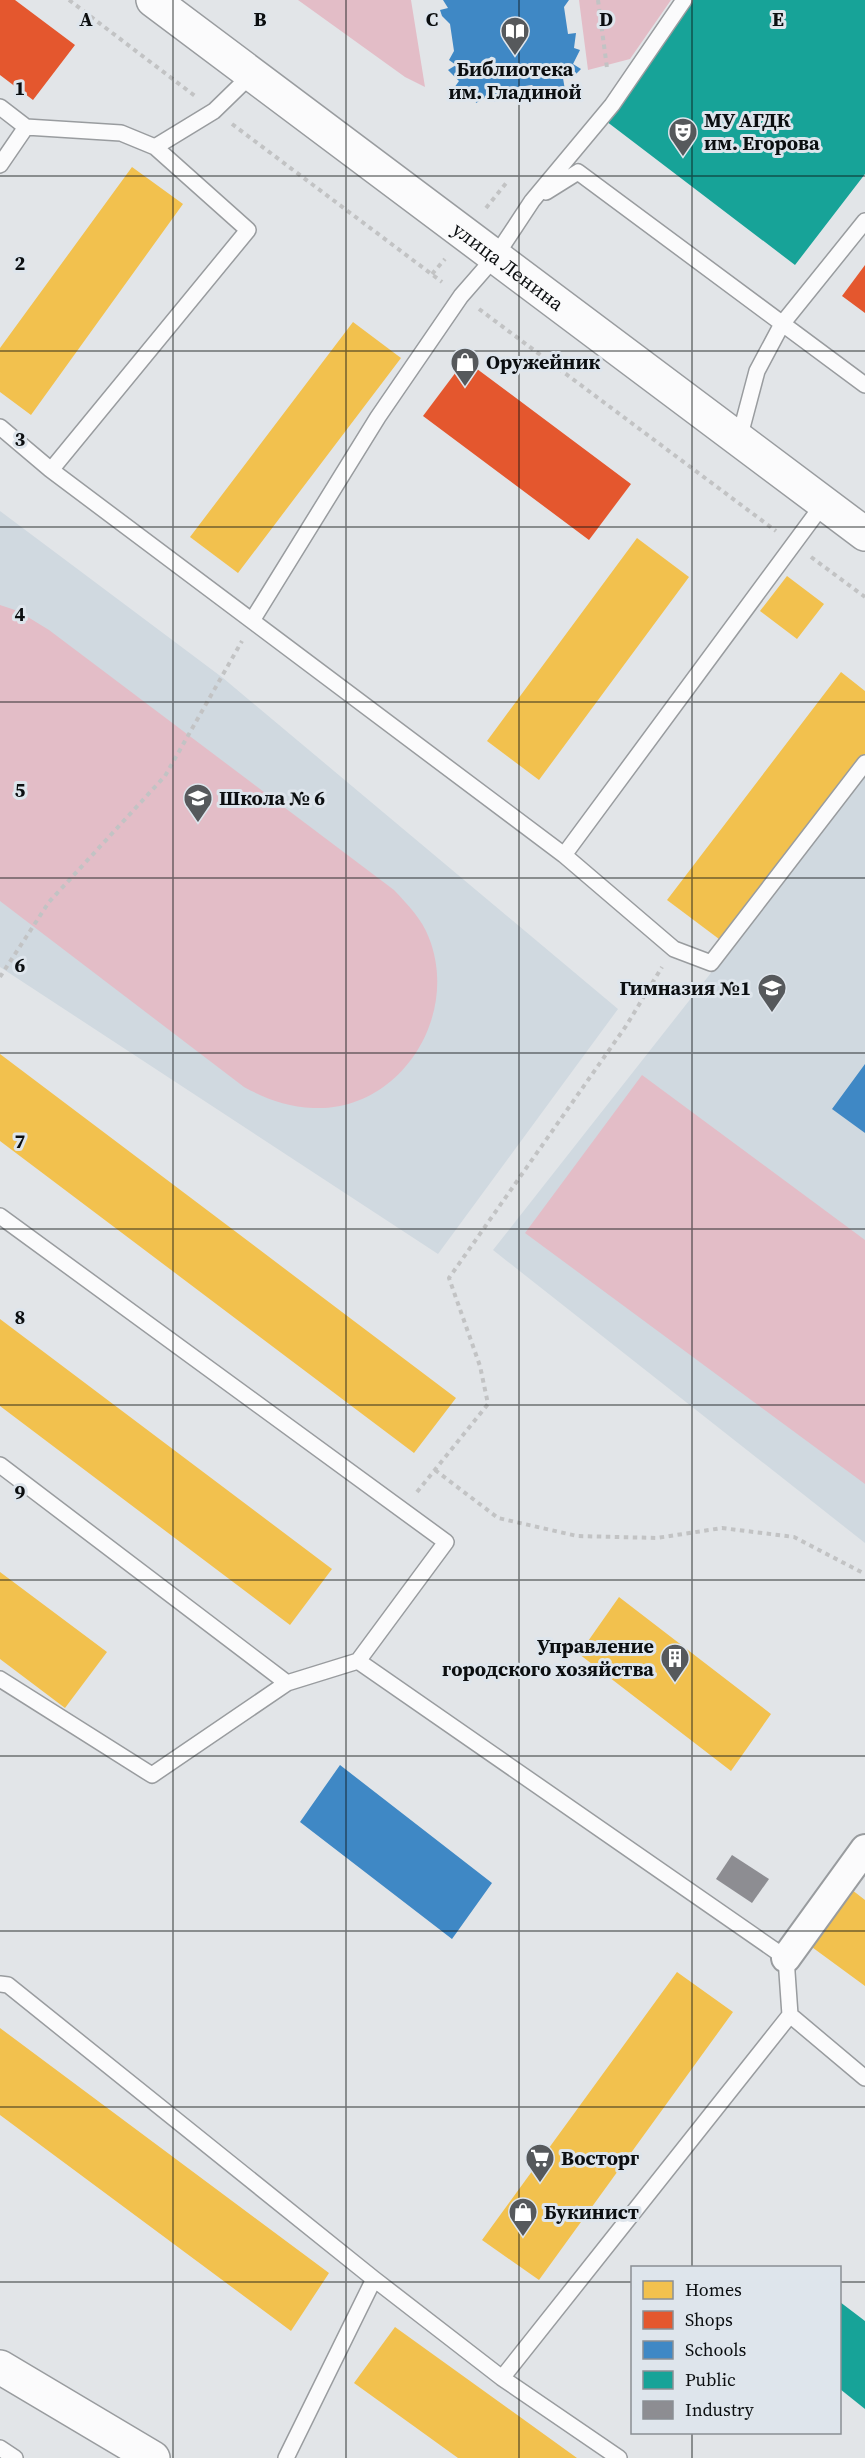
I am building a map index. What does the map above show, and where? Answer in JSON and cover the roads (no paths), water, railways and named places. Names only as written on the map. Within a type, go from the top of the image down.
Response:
[{"type":"street","name":"улица Ленина","points":[[153,0],[865,534]]},
{"type":"street","points":[[786,1958],[865,1849]]},
{"type":"street","points":[[0,2367],[153,2458]]},
{"type":"lane","points":[[253,619],[378,417],[461,296],[495,256],[532,201],[612,105],[684,0]]},
{"type":"lane","points":[[154,147],[213,111],[252,74]]},
{"type":"lane","points":[[0,107],[26,127],[122,133],[154,147],[248,230],[51,470]]},
{"type":"lane","points":[[0,165],[26,127]]},
{"type":"lane","points":[[532,201],[578,172],[865,385]]},
{"type":"lane","points":[[739,439],[757,371],[782,324],[865,221]]},
{"type":"lane","points":[[0,427],[51,470],[253,619],[564,855],[674,949],[711,963],[865,763]]},
{"type":"lane","points":[[564,855],[824,503]]},
{"type":"lane","points":[[0,1216],[446,1542],[358,1661],[286,1683],[152,1775],[0,1679]]},
{"type":"lane","points":[[0,1465],[286,1683]]},
{"type":"lane","points":[[358,1661],[786,1958],[790,2015],[502,2378]]},
{"type":"lane","points":[[0,1984],[8,1985],[374,2279],[502,2378],[619,2458]]},
{"type":"lane","points":[[790,2015],[865,2078]]},
{"type":"lane","points":[[286,2458],[374,2279]]},
{"type":"lane","points":[[0,2448],[15,2458]]},
{"type":"place","name":"Библиотека им. Гладиной","points":[[515,56]]},
{"type":"place","name":"МУ АГДК им. Егорова","points":[[683,158]]},
{"type":"place","name":"Оружейник","points":[[465,388]]},
{"type":"place","name":"Школа № 6","points":[[198,824]]},
{"type":"place","name":"Гимназия №1","points":[[772,1014]]},
{"type":"place","name":"Управление городского хозяйства","points":[[675,1684]]},
{"type":"place","name":"Восторг","points":[[540,2184]]},
{"type":"place","name":"Букинист","points":[[523,2238]]}]
